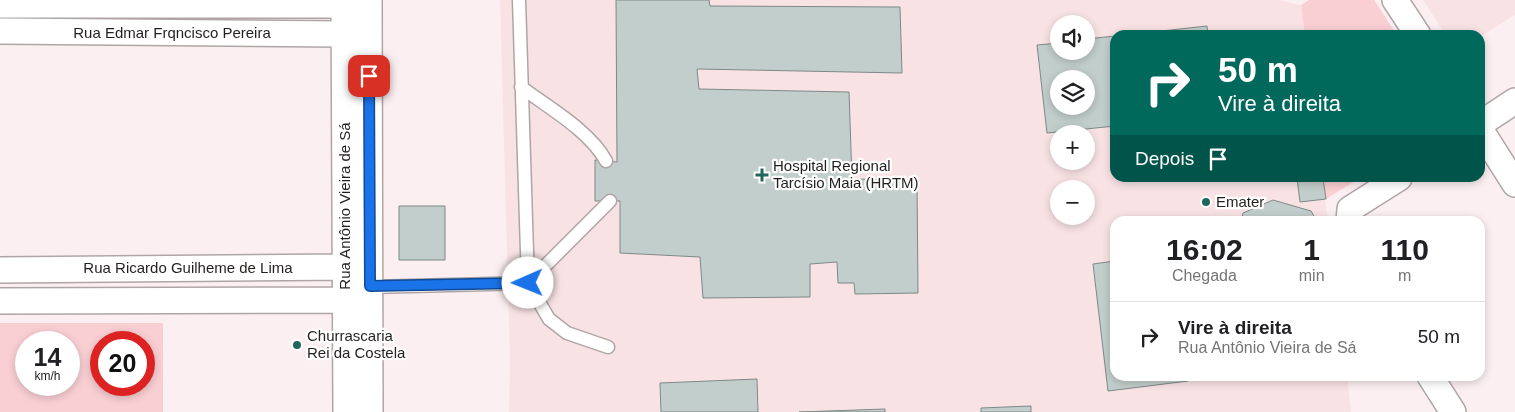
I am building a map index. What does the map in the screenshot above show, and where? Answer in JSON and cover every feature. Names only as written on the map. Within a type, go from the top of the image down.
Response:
[{"type":"street","name":"Rua Antônio Vieira de Sá","points":[[369,0],[370,412]]},
{"type":"street","points":[[1395,0],[1415,30]]},
{"type":"street","name":"Rua Antônio Vieira de Sá","points":[[344,2],[346,412]]},
{"type":"street","name":"Rua Edmar Frqncisco Pereira","points":[[0,5],[344,2]]},
{"type":"street","points":[[138,5],[138,32]]},
{"type":"street","name":"Rua Edmar Frqncisco Pereira","points":[[0,31],[344,34]]},
{"type":"street","points":[[1485,121],[1515,101]]},
{"type":"street","points":[[1485,137],[1515,184]]},
{"type":"street","points":[[1350,215],[1394,182]]},
{"type":"street","points":[[0,302],[346,300],[370,286],[345,267]]},
{"type":"street","name":"Rua Ricardo Guilheme de Lima","points":[[0,270],[345,267]]},
{"type":"street","points":[[1433,381],[1453,412]]},
{"type":"lane","points":[[518,0],[528,283],[549,319],[566,333],[608,347]]},
{"type":"lane","points":[[522,87],[589,138],[600,150],[606,161]]},
{"type":"lane","points":[[370,286],[528,283],[610,201]]},
{"type":"shaded area","name":"Hospital Regional Tarcísio Maia (HRTM)","points":[[500,0],[1278,0],[1301,5],[1304,30],[1110,30],[1110,182],[1323,182],[1327,216],[1110,216],[1110,381],[1348,381],[1351,412],[509,412],[510,359]]},
{"type":"shaded area","points":[[1309,0],[1374,0],[1394,30],[1304,30],[1301,5]]},
{"type":"shaded area","points":[[1423,0],[1515,0],[1515,15],[1485,34],[1485,30],[1443,30]]},
{"type":"shaded area","points":[[1324,182],[1354,182],[1326,199]]},
{"type":"shaded area","points":[[0,323],[163,323],[163,412],[0,412]]},
{"type":"building","points":[[616,0],[709,0],[710,6],[900,7],[902,73],[697,69],[699,89],[849,92],[852,179],[917,180],[918,293],[855,294],[854,283],[838,283],[837,262],[810,264],[810,297],[703,298],[700,257],[620,253],[620,201],[595,201],[595,160],[617,162]]},
{"type":"building","points":[[1207,26],[1207,30],[1171,30]]},
{"type":"building","points":[[1110,37],[1110,127],[1095,128],[1095,125],[1050,125],[1050,133],[1047,133],[1037,45],[1050,44],[1050,60],[1095,60],[1095,38]]},
{"type":"building","points":[[1298,182],[1324,182],[1326,199],[1300,202]]},
{"type":"building","points":[[1273,200],[1311,211],[1314,216],[1242,216],[1243,213]]},
{"type":"building","points":[[399,206],[445,206],[445,260],[399,260]]},
{"type":"building","points":[[1110,262],[1110,381],[1188,381],[1108,391],[1093,264]]},
{"type":"building","points":[[757,379],[758,412],[661,412],[660,383]]},
{"type":"building","points":[[1031,406],[1031,412],[981,412],[981,408]]},
{"type":"building","points":[[885,409],[885,412],[799,412]]},
{"type":"place","name":"Hospital Regional Tarcísio Maia (HRTM)","points":[[762,175]]},
{"type":"place","name":"Emater","points":[[1206,202]]},
{"type":"place","name":"Churrascaria Rei da Costela","points":[[297,345]]},
{"type":"route","points":[[369,76],[370,286],[528,283]]}]
